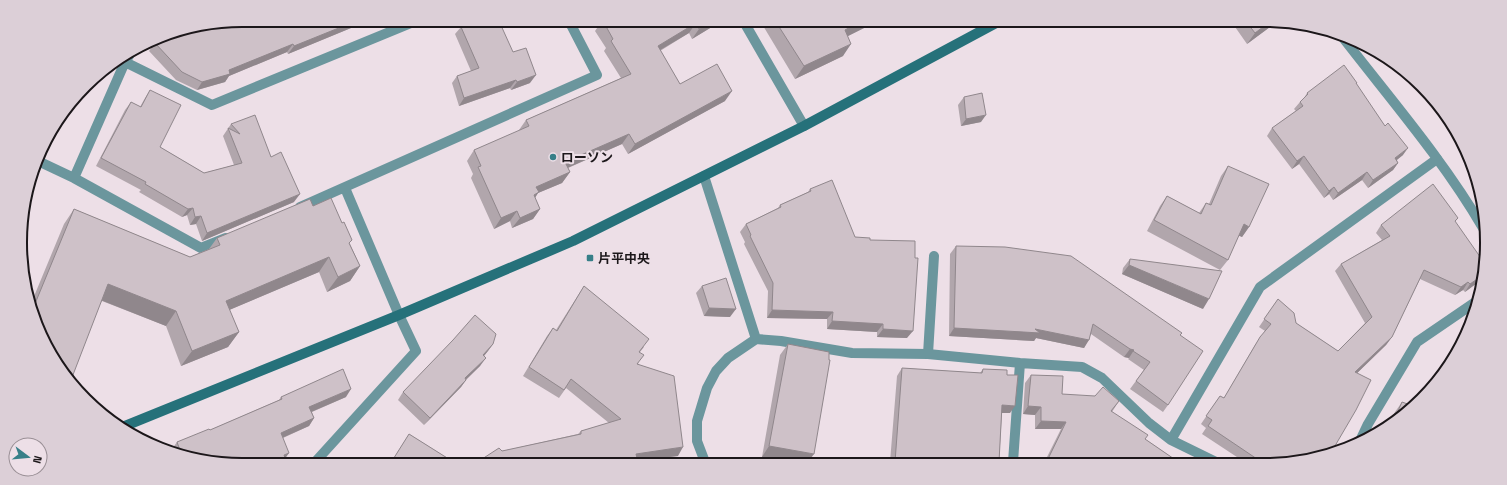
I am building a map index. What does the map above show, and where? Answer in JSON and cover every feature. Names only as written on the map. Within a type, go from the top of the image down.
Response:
[{"type":"main road","points":[[128,425],[573,241],[804,126],[989,27]]},
{"type":"street","points":[[130,59],[212,105],[401,27]]},
{"type":"street","points":[[288,212],[597,75],[572,27]]},
{"type":"street","points":[[747,27],[804,126]]},
{"type":"street","points":[[1347,43],[1437,159],[1466,199],[1479,220]]},
{"type":"street","points":[[74,178],[127,61]]},
{"type":"street","points":[[1171,440],[1260,287],[1437,159]]},
{"type":"street","points":[[42,163],[74,178],[201,248],[237,233]]},
{"type":"street","points":[[704,176],[756,339]]},
{"type":"street","points":[[319,458],[416,352],[345,188]]},
{"type":"street","points":[[928,354],[934,256]]},
{"type":"street","points":[[1363,434],[1417,342],[1471,305]]},
{"type":"street","points":[[703,458],[697,441],[697,421],[707,388],[716,371],[728,358],[756,339],[781,341],[852,353],[928,354],[1020,363],[1082,367],[1102,378],[1149,423],[1171,440],[1208,458]]},
{"type":"street","points":[[1013,458],[1020,363]]},
{"type":"building","points":[[228,27],[341,27],[294,46],[293,44],[229,70],[230,74],[202,82],[182,72],[157,45],[187,34]]},
{"type":"building","points":[[461,27],[502,27],[513,52],[526,48],[536,75],[517,82],[516,80],[464,98],[457,76],[479,68]]},
{"type":"building","points":[[606,27],[689,27],[658,46],[680,84],[717,64],[732,91],[635,144],[629,134],[565,162],[570,172],[536,187],[539,192],[534,195],[540,209],[520,218],[517,211],[501,218],[478,167],[481,166],[474,150],[529,126],[526,120],[631,74],[611,41],[613,39]]},
{"type":"building","points":[[779,27],[850,27],[845,30],[851,44],[804,66]]},
{"type":"building","points":[[1250,27],[1263,27],[1255,33]]},
{"type":"building","points":[[1344,65],[1385,126],[1388,123],[1408,148],[1395,158],[1398,163],[1373,180],[1367,172],[1338,193],[1334,187],[1329,191],[1304,156],[1297,161],[1272,128],[1303,106],[1300,102],[1308,94],[1307,93]]},
{"type":"building","points":[[150,90],[181,105],[160,147],[204,173],[242,163],[228,128],[240,134],[231,124],[255,115],[271,157],[281,152],[300,194],[207,233],[201,216],[195,217],[193,208],[188,209],[145,184],[146,182],[101,158],[131,102],[141,107]]},
{"type":"building","points":[[982,93],[986,115],[966,119],[964,97]]},
{"type":"building","points":[[1228,166],[1269,184],[1249,227],[1244,224],[1228,260],[1154,220],[1167,196],[1201,214],[1206,203],[1211,205]]},
{"type":"building","points":[[832,180],[855,237],[870,238],[870,240],[915,241],[915,258],[918,258],[913,331],[883,329],[883,324],[832,321],[833,312],[772,310],[773,283],[750,236],[751,235],[746,224],[781,207],[780,205],[811,191],[810,189]]},
{"type":"building","points":[[1433,184],[1458,218],[1455,221],[1480,257],[1477,279],[1470,284],[1468,282],[1461,287],[1424,270],[1392,337],[1355,372],[1371,380],[1356,410],[1334,447],[1307,454],[1279,458],[1256,458],[1208,426],[1212,420],[1206,416],[1220,396],[1224,398],[1260,337],[1271,324],[1264,319],[1278,299],[1294,313],[1296,323],[1338,351],[1372,317],[1341,264],[1390,236],[1381,225]]},
{"type":"building","points":[[331,198],[342,223],[344,222],[352,240],[349,243],[360,266],[338,277],[329,257],[226,301],[239,332],[192,351],[176,311],[108,284],[73,375],[49,338],[35,303],[74,209],[190,257],[220,245],[217,238],[310,199],[313,206]]},
{"type":"building","points":[[956,246],[1005,247],[1071,256],[1182,333],[1180,335],[1203,351],[1168,405],[1136,381],[1150,362],[1093,324],[1089,340],[1035,329],[1040,333],[954,328]]},
{"type":"building","points":[[1130,259],[1222,271],[1209,299],[1129,265]]},
{"type":"building","points":[[726,278],[736,309],[709,308],[702,286]]},
{"type":"building","points":[[584,286],[649,339],[639,352],[644,355],[637,364],[674,376],[683,447],[636,454],[637,458],[484,458],[499,448],[502,451],[581,434],[581,431],[621,419],[571,379],[564,390],[529,367],[553,328],[557,331]]},
{"type":"building","points":[[475,315],[496,334],[493,344],[483,355],[486,358],[465,378],[466,380],[430,418],[403,392]]},
{"type":"building","points":[[788,344],[829,352],[830,360],[814,454],[769,446]]},
{"type":"building","points":[[902,368],[982,373],[983,369],[1007,370],[1007,375],[1018,375],[1015,406],[1002,405],[999,458],[895,458]]},
{"type":"building","points":[[343,369],[351,389],[309,407],[314,418],[281,433],[289,453],[284,455],[285,458],[228,458],[200,454],[179,449],[177,442],[209,429],[210,430],[282,399],[281,397]]},
{"type":"building","points":[[1031,375],[1063,376],[1062,394],[1095,396],[1103,387],[1119,401],[1111,411],[1148,435],[1145,439],[1173,458],[1048,458],[1066,422],[1041,421],[1041,407],[1028,406]]},
{"type":"building","points":[[1402,402],[1408,404],[1407,405],[1398,412]]},
{"type":"building","points":[[409,434],[447,458],[394,458]]},
{"type":"place","name":"ローソン","points":[[553,157]]},
{"type":"place","name":"片平中央","points":[[590,258]]}]
